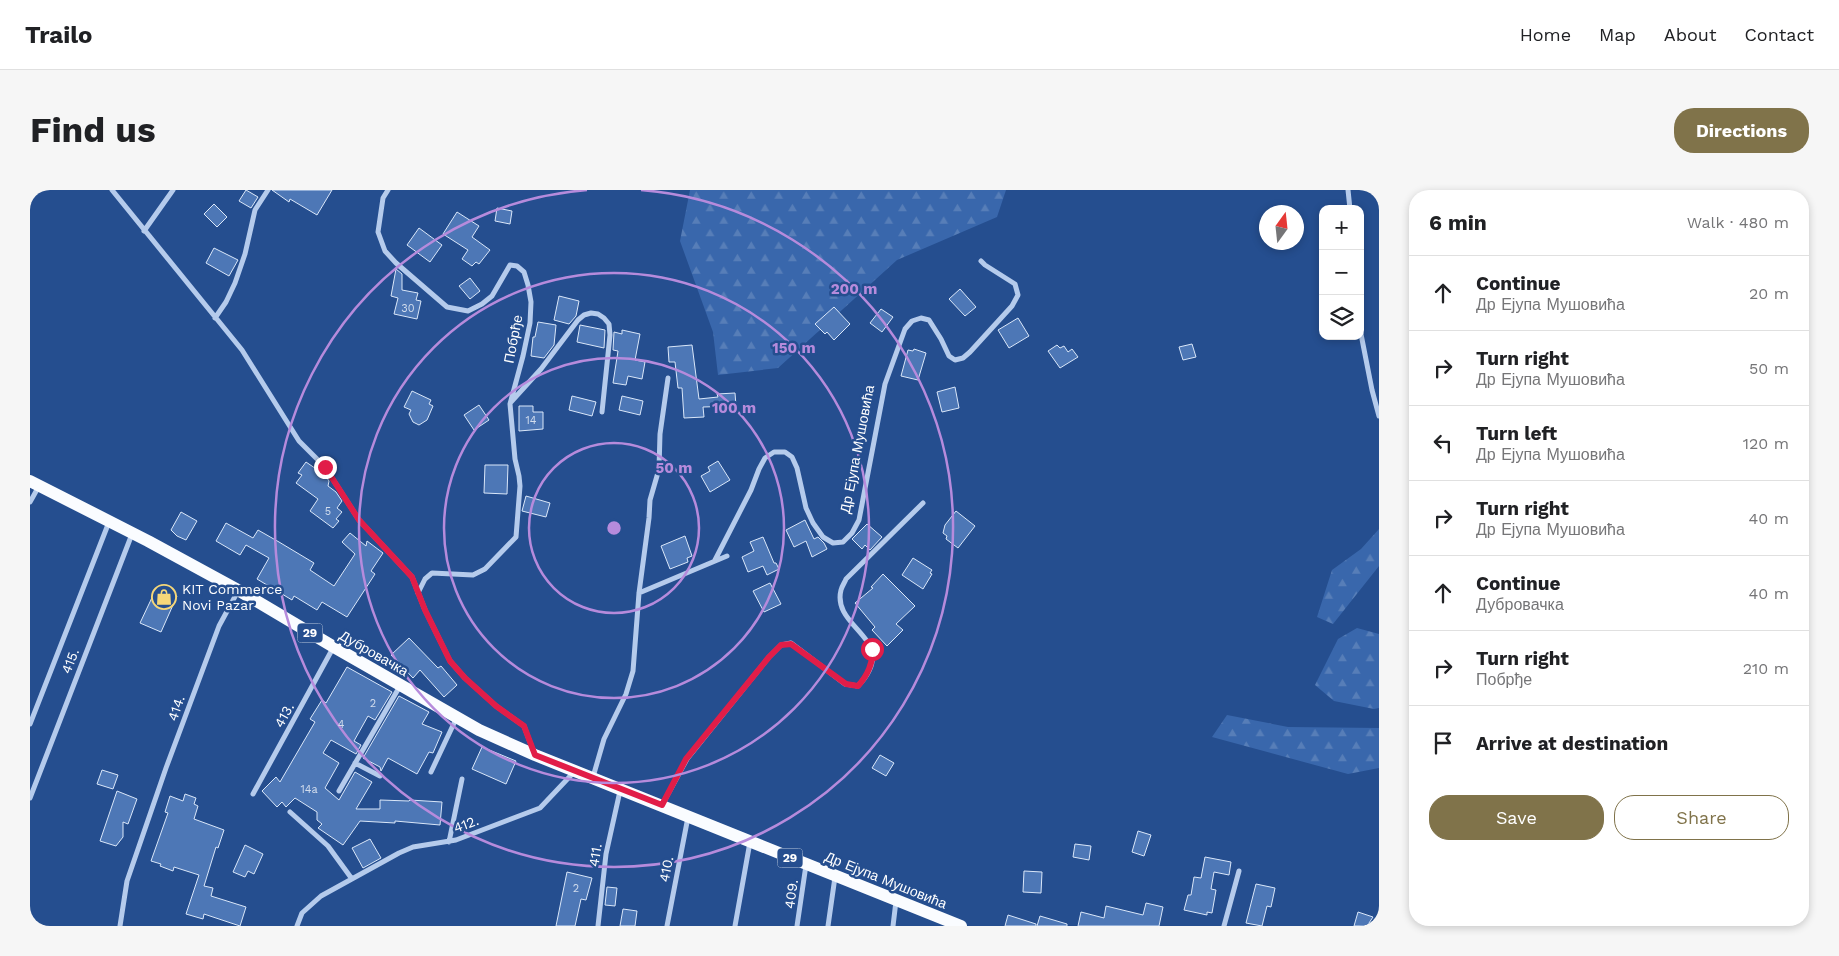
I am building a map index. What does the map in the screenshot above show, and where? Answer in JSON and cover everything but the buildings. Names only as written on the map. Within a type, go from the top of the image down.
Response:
[{"type":"main road","name":"Дубровачка","points":[[34,483],[238,590],[479,730],[593,778]]},
{"type":"main road","name":"Др Ејупа Мушовића","points":[[593,778],[960,926]]},
{"type":"street","points":[[112,190],[242,350],[299,441],[325,467],[359,520],[412,577],[450,661],[465,678],[496,706],[524,726],[535,755]]},
{"type":"street","points":[[144,231],[173,190]]},
{"type":"street","points":[[215,318],[226,302],[235,283],[245,254],[255,210],[268,190]]},
{"type":"street","name":"Побрђе","points":[[388,190],[383,198],[378,232],[385,251],[396,263],[447,307],[468,311],[482,304],[492,296],[510,265],[517,266],[524,272],[531,302],[530,323],[510,404],[515,459],[520,481],[516,537],[485,569],[473,575],[432,573],[418,592]]},
{"type":"street","points":[[1348,190],[1350,205]]},
{"type":"street","name":"Др Ејупа Мушовића","points":[[715,560],[751,490],[765,458],[774,452],[785,452],[792,457],[797,468],[806,508],[813,523],[823,537],[833,543],[843,542],[852,533],[859,520],[885,384],[905,329],[912,321],[921,318],[928,320],[941,339],[948,356],[955,360],[963,358],[1012,306],[1018,295],[1015,284],[985,266],[981,261]]},
{"type":"street","points":[[510,404],[541,369],[578,320],[591,312],[604,318],[609,324],[610,335],[602,412]]},
{"type":"street","points":[[1362,340],[1379,416]]},
{"type":"street","points":[[593,778],[604,738],[626,694],[634,661],[639,593],[650,500],[659,470],[660,434],[668,378]]},
{"type":"street","name":"Дубровачка","points":[[30,502],[34,483]]},
{"type":"street","points":[[662,805],[686,759],[769,657],[781,645],[791,644],[846,684],[858,686],[864,679],[874,657],[872,649],[844,614],[841,590],[846,579],[923,503]]},
{"type":"street","name":"415.","points":[[30,724],[109,522]]},
{"type":"street","name":"415.","points":[[30,798],[132,533]]},
{"type":"street","points":[[639,593],[728,556]]},
{"type":"street","name":"414.","points":[[120,926],[127,881],[198,678],[219,626],[238,590]]},
{"type":"street","name":"413.","points":[[253,794],[334,647]]},
{"type":"street","points":[[339,791],[401,686]]},
{"type":"street","points":[[431,772],[457,718]]},
{"type":"street","points":[[355,763],[380,776]]},
{"type":"street","name":"412.","points":[[297,926],[302,913],[321,896],[413,847],[449,842],[540,808],[575,770]]},
{"type":"street","points":[[449,842],[462,779]]},
{"type":"street","name":"411.","points":[[598,926],[606,854],[620,788]]},
{"type":"street","points":[[290,812],[328,846],[352,879]]},
{"type":"street","name":"410.","points":[[667,926],[688,816]]},
{"type":"street","points":[[735,926],[750,842]]},
{"type":"street","name":"409.","points":[[797,926],[806,865]]},
{"type":"street","points":[[1224,926],[1240,871]]},
{"type":"street","points":[[828,926],[835,876]]},
{"type":"street","points":[[893,926],[896,901]]},
{"type":"green space","points":[[690,190],[1006,190],[997,217],[897,260],[778,368],[718,375],[713,332],[680,241]]},
{"type":"green space","points":[[1379,529],[1379,566],[1333,624],[1317,617],[1332,570],[1361,549]]},
{"type":"green space","points":[[1357,628],[1379,634],[1379,708],[1374,709],[1334,701],[1315,685],[1338,639]]},
{"type":"green space","points":[[1227,715],[1288,727],[1379,728],[1379,768],[1348,774],[1212,737]]},
{"type":"place","name":"KIT Commerce Novi Pazar","points":[[164,597]]},
{"type":"route","points":[[325,467],[359,520],[412,577],[425,610],[450,661],[465,678],[496,706],[524,726],[535,755],[662,805],[686,759],[769,657],[781,645],[791,644],[846,684],[858,686],[864,679],[874,657],[872,649]]}]
